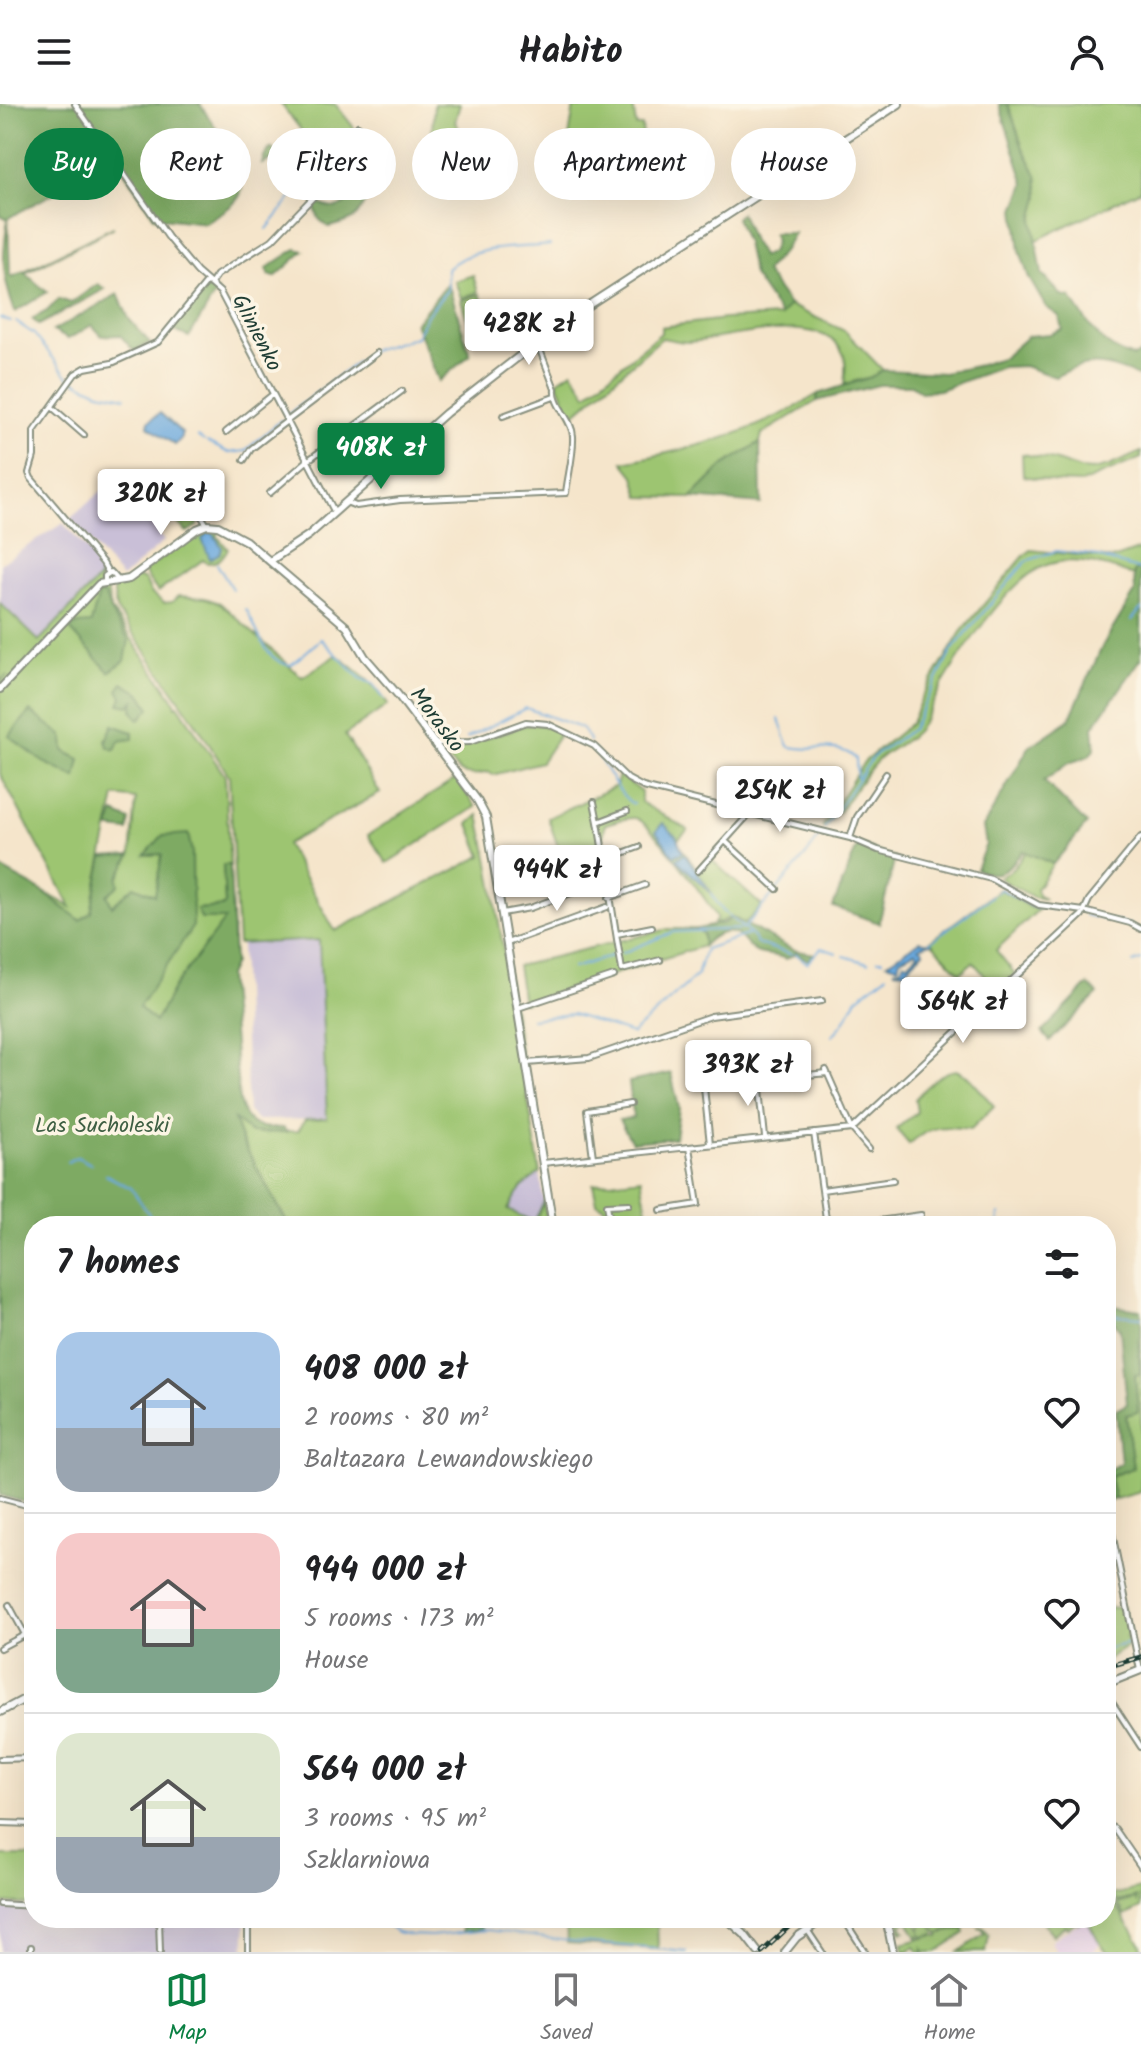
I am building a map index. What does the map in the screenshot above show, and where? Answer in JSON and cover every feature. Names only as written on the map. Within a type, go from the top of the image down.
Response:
[{"type":"street","name":"Glinienko","points":[[75,104],[161,228],[220,292],[335,512]]},
{"type":"street","points":[[270,561],[309,535],[446,413],[537,342],[611,289],[899,104]]},
{"type":"street","points":[[119,581],[108,572],[31,478],[34,431],[78,371],[112,363],[158,342],[217,275],[272,240],[334,175],[358,126]]},
{"type":"street","points":[[346,502],[356,506],[400,500],[566,493],[573,435],[566,415],[554,397],[555,389],[537,342]]},
{"type":"street","points":[[244,460],[251,449],[377,353]]},
{"type":"street","points":[[270,493],[307,461],[402,391]]},
{"type":"street","points":[[226,432],[272,395]]},
{"type":"street","points":[[503,416],[554,397]]},
{"type":"street","points":[[52,407],[84,435]]},
{"type":"street","points":[[0,689],[97,586],[130,578],[193,532],[208,525],[151,478]]},
{"type":"street","points":[[140,512],[167,490]]},
{"type":"street","name":"Morasko","points":[[208,525],[231,532],[347,627],[365,657],[398,695],[484,811],[551,1216]]},
{"type":"street","points":[[105,582],[108,572]]},
{"type":"street","points":[[434,743],[470,742],[526,722],[548,724],[600,750],[635,784],[850,838],[878,850],[991,879],[1039,905],[1084,911],[1130,923],[1141,929]]},
{"type":"street","points":[[850,838],[857,817],[886,774]]},
{"type":"street","points":[[594,802],[623,971],[660,960]]},
{"type":"street","points":[[598,822],[627,811]]},
{"type":"street","points":[[698,871],[750,813]]},
{"type":"street","points":[[543,1163],[852,1129],[1084,911],[1089,900],[1141,837]]},
{"type":"street","points":[[725,841],[777,889]]},
{"type":"street","points":[[604,860],[639,847]]},
{"type":"street","points":[[502,913],[530,908],[601,882]]},
{"type":"street","points":[[609,898],[645,885]]},
{"type":"street","points":[[507,943],[607,907]]},
{"type":"street","points":[[616,932],[620,935],[652,927]]},
{"type":"street","points":[[518,1008],[614,976]]},
{"type":"street","points":[[527,1063],[589,1058],[711,1016],[822,1001]]},
{"type":"street","points":[[723,1087],[826,1072],[852,1129],[869,1149]]},
{"type":"street","points":[[695,1075],[703,1078],[710,1144]]},
{"type":"street","points":[[759,1080],[765,1138]]},
{"type":"street","points":[[593,1157],[587,1111],[630,1104]]},
{"type":"street","points":[[814,1133],[826,1216]]},
{"type":"street","points":[[661,1210],[698,1204],[689,1147]]},
{"type":"street","points":[[822,1190],[893,1180]]},
{"type":"street","points":[[609,1216],[607,1205],[629,1204]]},
{"type":"street","points":[[914,1216],[921,1215]]},
{"type":"street","points":[[0,1498],[24,1504]]},
{"type":"street","points":[[1116,1552],[1140,1670],[1116,1681]]},
{"type":"street","points":[[9,1605],[24,1633]]},
{"type":"street","points":[[0,1648],[24,1636]]},
{"type":"street","points":[[0,1712],[24,1699]]},
{"type":"street","points":[[1116,1714],[1141,1747]]},
{"type":"street","points":[[0,1759],[24,1758]]},
{"type":"street","points":[[0,1823],[24,1824]]},
{"type":"street","points":[[1116,1830],[1141,1867]]},
{"type":"street","points":[[0,1904],[24,1905]]},
{"type":"street","points":[[159,1928],[160,1952]]},
{"type":"street","points":[[248,1928],[248,1952]]},
{"type":"street","points":[[737,1928],[758,1952]]},
{"type":"street","points":[[785,1952],[810,1928]]},
{"type":"street","points":[[849,1928],[865,1952]]},
{"type":"street","points":[[888,1928],[893,1952]]},
{"type":"street","points":[[807,1930],[822,1952]]},
{"type":"shaded area","points":[[107,486],[139,511],[164,541],[122,578],[70,519]]},
{"type":"shaded area","points":[[165,496],[198,519],[198,525],[187,532],[173,517],[157,533],[141,514]]},
{"type":"shaded area","points":[[63,523],[103,568],[102,574],[39,641],[0,603],[0,564]]},
{"type":"shaded area","points":[[319,940],[327,1119],[257,1120],[248,1111],[241,944]]},
{"type":"shaded area","points":[[540,1173],[544,1202],[537,1216],[521,1216],[508,1210],[515,1194]]},
{"type":"shaded area","points":[[0,1908],[24,1909],[24,1928],[245,1928],[244,1952],[0,1952]]},
{"type":"shaded area","points":[[1071,1928],[1092,1928],[1101,1942],[1093,1952],[1057,1952],[1052,1944],[1053,1939]]},
{"type":"green space","points":[[0,104],[200,104],[216,128],[140,128],[140,196],[124,172],[124,128],[24,128],[24,200],[41,200],[8,218],[10,275],[12,277],[114,227],[25,273],[47,292],[15,312],[4,266],[8,219],[0,215]]},
{"type":"green space","points":[[281,104],[335,104],[354,128],[300,128]]},
{"type":"green space","points":[[434,104],[460,104],[455,122],[459,128],[432,128]]},
{"type":"green space","points":[[588,104],[633,104],[636,126],[642,128],[571,128],[574,106],[581,108]]},
{"type":"green space","points":[[999,104],[1008,104],[1023,148],[1037,175],[1039,197],[1033,220],[1042,274],[1062,296],[1071,298],[1104,342],[1134,357],[1141,353],[1141,377],[1098,365],[1079,367],[1055,377],[1024,366],[1002,367],[939,390],[921,392],[911,385],[879,385],[817,401],[818,394],[871,377],[883,370],[944,373],[980,365],[1004,357],[1028,336],[1050,334],[1062,329],[1059,316],[1046,307],[1029,278],[1020,251],[1015,209],[1025,184]]},
{"type":"green space","points":[[1008,104],[1141,104],[1141,190],[1035,241],[1033,220],[1039,197],[1037,175],[1023,148]]},
{"type":"green space","points":[[143,200],[236,200],[205,223],[154,217]]},
{"type":"green space","points":[[312,200],[337,208],[352,200],[368,200],[355,217],[328,227],[319,219]]},
{"type":"green space","points":[[741,213],[762,257],[771,252],[775,242],[773,233],[794,233],[765,272],[789,305],[781,316],[753,275],[746,243],[736,218]]},
{"type":"green space","points":[[296,249],[304,251],[275,277],[269,275],[267,268]]},
{"type":"green space","points":[[473,275],[478,292],[461,298],[455,281]]},
{"type":"green space","points":[[448,283],[470,355],[439,381],[415,323]]},
{"type":"green space","points":[[98,284],[105,289],[39,325],[32,319],[47,311],[59,299],[71,303]]},
{"type":"green space","points":[[206,288],[217,291],[189,337],[172,330]]},
{"type":"green space","points":[[118,294],[129,319],[150,343],[134,351],[120,335],[102,336],[92,325],[68,339],[53,331]]},
{"type":"green space","points":[[480,294],[486,311],[467,318],[461,300]]},
{"type":"green space","points":[[789,305],[845,331],[883,370],[871,377],[844,384],[843,353],[831,340],[815,332],[794,329],[687,342],[662,338],[572,416],[557,381],[572,371],[587,394],[661,333],[661,327],[780,316]]},
{"type":"green space","points":[[487,314],[494,333],[475,339],[468,320]]},
{"type":"green space","points":[[818,394],[817,401],[762,434],[760,442],[723,466],[691,498],[640,497],[634,476],[623,462],[724,438],[795,408]]},
{"type":"green space","points":[[760,442],[761,504],[691,498],[723,466]]},
{"type":"green space","points":[[1141,452],[1141,458],[1081,483],[1023,476],[1022,454],[1093,470]]},
{"type":"green space","points":[[181,505],[198,519],[198,525],[187,532],[173,518]]},
{"type":"green space","points":[[206,527],[221,529],[217,536],[228,549],[224,555],[215,562],[203,560],[158,592],[143,571]]},
{"type":"green space","points":[[1141,549],[1141,568],[1134,572],[1134,576],[1102,566],[1066,562],[1044,566],[1016,586],[961,655],[918,729],[874,764],[839,812],[825,828],[822,827],[864,762],[911,723],[922,697],[961,632],[1031,550],[1113,559]]},
{"type":"green space","points":[[1141,568],[1141,659],[1093,727],[1095,748],[1089,756],[1067,764],[1044,781],[1087,824],[1053,864],[1023,851],[998,873],[976,869],[986,844],[983,827],[1029,747],[1069,720],[1103,645],[1135,592],[1134,572]]},
{"type":"green space","points":[[100,577],[100,586],[106,585],[111,609],[225,776],[230,865],[223,866],[225,904],[222,907],[197,909],[226,918],[174,987],[155,1022],[138,1008],[156,980],[192,852],[146,855],[162,854],[156,896],[112,907],[106,896],[131,855],[136,799],[115,796],[91,912],[103,975],[0,868],[71,907],[0,774],[0,684],[7,675],[0,681],[0,603],[39,641]]},
{"type":"green space","points":[[138,577],[145,580],[151,593],[164,603],[172,602],[178,596],[205,598],[220,603],[302,677],[337,655],[383,697],[388,705],[345,735],[380,793],[286,844],[335,931],[482,856],[469,824],[479,815],[540,1173],[521,1189],[508,1210],[521,1216],[283,1216],[242,1141],[233,1117],[251,1133],[298,1131],[305,1120],[327,1118],[319,940],[238,944],[229,776],[116,609],[113,587]]},
{"type":"green space","points":[[99,594],[104,594],[129,640],[125,661],[109,672],[69,628],[91,623]]},
{"type":"green space","points":[[123,683],[141,694],[150,708],[139,720],[132,710],[134,701],[129,706],[119,704],[122,697],[118,690]]},
{"type":"green space","points":[[30,711],[63,736],[64,751],[80,759],[76,778],[43,762],[9,736]]},
{"type":"green space","points":[[113,725],[133,732],[133,739],[119,741],[115,750],[108,747],[106,740]]},
{"type":"green space","points":[[525,725],[541,725],[561,732],[541,762],[493,775],[488,772],[463,773],[438,744],[452,748],[462,746]]},
{"type":"green space","points":[[619,775],[641,791],[641,802],[688,830],[676,841],[699,872],[712,860],[762,906],[743,925],[732,917],[713,925],[717,918],[691,880],[665,846],[635,818],[605,824],[602,854],[565,867],[548,818],[616,786]]},
{"type":"green space","points":[[456,779],[476,807],[387,863],[368,835]]},
{"type":"green space","points":[[114,813],[130,820],[128,831],[109,829]]},
{"type":"green space","name":"Las Sucholeski","points":[[188,834],[192,852],[193,926],[139,1007],[155,1022],[174,987],[225,919],[201,919],[197,909],[222,907],[225,904],[223,865],[230,865],[234,963],[228,976],[239,1101],[245,1116],[255,1125],[284,1128],[286,1132],[251,1133],[234,1119],[242,1141],[283,1216],[24,1216],[24,1502],[0,1495],[0,868],[43,892],[80,920],[91,912],[103,857],[131,855],[118,878],[119,885],[107,895],[112,906],[134,886],[155,895],[162,854],[145,855],[162,836]]},
{"type":"green space","points":[[858,844],[895,858],[879,923],[833,907]]},
{"type":"green space","points":[[1026,852],[1053,864],[1036,889],[1038,895],[1045,899],[1033,897],[999,878],[1010,871]]},
{"type":"green space","points":[[1000,889],[1031,908],[1039,909],[996,950],[1015,974],[998,990],[973,962],[960,973],[930,941]]},
{"type":"green space","points":[[732,917],[793,950],[814,954],[808,960],[796,953],[786,959],[760,953],[737,935],[728,932],[714,937],[703,946],[703,934],[697,929],[724,923]]},
{"type":"green space","points":[[668,929],[697,929],[703,934],[703,946],[523,1003],[517,966]]},
{"type":"green space","points":[[1088,985],[1098,994],[1050,1041],[1042,1032]]},
{"type":"green space","points":[[956,1070],[969,1077],[994,1106],[971,1129],[938,1128],[909,1144],[896,1129],[917,1112],[915,1099],[938,1077]]},
{"type":"green space","points":[[671,1073],[679,1108],[675,1138],[632,1142],[619,1120],[633,1118],[629,1082]]},
{"type":"green space","points":[[641,1178],[648,1216],[606,1216],[604,1207],[597,1203],[593,1184]]},
{"type":"green space","points":[[544,1202],[546,1216],[537,1216]]},
{"type":"green space","points":[[1116,1306],[1141,1310],[1141,1335],[1138,1339],[1140,1374],[1135,1375],[1138,1412],[1126,1415],[1133,1468],[1116,1474],[1116,1466],[1121,1463],[1116,1410],[1127,1404],[1120,1330],[1116,1324]]},
{"type":"green space","points":[[1141,1335],[1141,1492],[1116,1499],[1116,1474],[1133,1468],[1126,1415],[1138,1411],[1135,1375],[1140,1374],[1138,1338]]},
{"type":"green space","points":[[1116,1607],[1123,1607],[1129,1634],[1126,1637],[1131,1644],[1116,1654]]},
{"type":"green space","points":[[0,1856],[24,1856],[24,1904],[0,1903]]},
{"type":"green space","points":[[1141,1888],[1141,1908],[1125,1916],[1118,1904],[1135,1899],[1137,1902],[1137,1897],[1117,1902],[1116,1894]]},
{"type":"green space","points":[[1116,1906],[1141,1944],[1141,1952],[1108,1952],[1092,1928],[1116,1928]]},
{"type":"green space","points":[[462,1928],[482,1928],[482,1929],[462,1932]]},
{"type":"green space","points":[[566,1928],[657,1928],[658,1949],[567,1943]]},
{"type":"green space","points":[[912,1928],[921,1931],[921,1928],[961,1928],[941,1933],[964,1929],[965,1933],[936,1952],[925,1952],[923,1949],[919,1952],[915,1947],[905,1952],[902,1944],[940,1934],[936,1931],[935,1934],[917,1938]]},
{"type":"green space","points":[[978,1928],[984,1928],[989,1935],[986,1952],[958,1952],[985,1934]]},
{"type":"green space","points":[[1048,1928],[1062,1928],[1053,1935]]},
{"type":"water","points":[[160,413],[182,433],[182,438],[175,445],[148,426],[149,421]]},
{"type":"water","points":[[209,532],[213,533],[222,548],[210,559],[202,539]]},
{"type":"water","points":[[663,823],[676,836],[683,852],[674,856],[656,831]]},
{"type":"water","points":[[685,854],[713,895],[676,859]]},
{"type":"water","points":[[920,941],[930,943],[919,947],[924,951],[905,971],[894,970],[901,968],[904,962],[909,963],[918,954],[916,951],[900,959],[898,966],[887,963]]},
{"type":"waterway","points":[[267,229],[290,200]]},
{"type":"waterway","points":[[287,415],[373,350],[416,337],[427,315],[448,289],[447,269],[457,261],[482,251],[550,245]]},
{"type":"waterway","points":[[0,318],[11,322]]},
{"type":"waterway","points":[[16,322],[34,334],[69,378]]},
{"type":"waterway","points":[[73,380],[100,392],[126,397]]},
{"type":"waterway","points":[[207,442],[229,453],[245,451],[281,420]]},
{"type":"waterway","points":[[198,437],[204,441]]},
{"type":"waterway","points":[[824,829],[873,757],[912,729],[952,650],[1026,561],[1056,551],[1091,555],[1141,570]]},
{"type":"waterway","points":[[217,564],[232,589]]},
{"type":"waterway","points":[[246,609],[268,652],[282,663],[291,665],[321,639],[360,678],[373,684],[385,700]]},
{"type":"waterway","points":[[1132,620],[1141,609]]},
{"type":"waterway","points":[[467,738],[526,708],[581,728],[590,741]]},
{"type":"waterway","points":[[779,719],[788,746],[848,753],[856,759],[857,778]]},
{"type":"waterway","points":[[593,749],[617,787],[633,804]]},
{"type":"waterway","points":[[745,927],[821,834]]},
{"type":"waterway","points":[[930,942],[1001,889],[1032,906],[1053,909]]},
{"type":"waterway","points":[[711,894],[723,911],[758,944],[791,954]]},
{"type":"waterway","points":[[1085,915],[1130,925]]},
{"type":"waterway","points":[[622,953],[673,932],[744,929]]},
{"type":"waterway","points":[[531,1019],[572,1014],[632,1034],[697,975],[705,949],[750,934]]},
{"type":"waterway","points":[[796,954],[807,963],[821,948],[837,953]]},
{"type":"waterway","points":[[573,968],[617,954]]},
{"type":"waterway","points":[[844,956],[868,963]]},
{"type":"waterway","points":[[878,960],[883,960]]},
{"type":"waterway","points":[[1133,963],[1141,960]]},
{"type":"waterway","points":[[832,1036],[857,998],[887,975]]},
{"type":"waterway","points":[[67,1162],[77,1157],[91,1164]]},
{"type":"waterway","points":[[106,1175],[131,1188],[150,1216]]},
{"type":"waterway","points":[[1116,1315],[1141,1317]]},
{"type":"waterway","points":[[1116,1646],[1129,1643]]},
{"type":"waterway","points":[[392,1928],[411,1935],[431,1936],[488,1930],[687,1952]]},
{"type":"railway","points":[[1116,1664],[1141,1657]]},
{"type":"railway","points":[[762,1952],[787,1928]]}]
